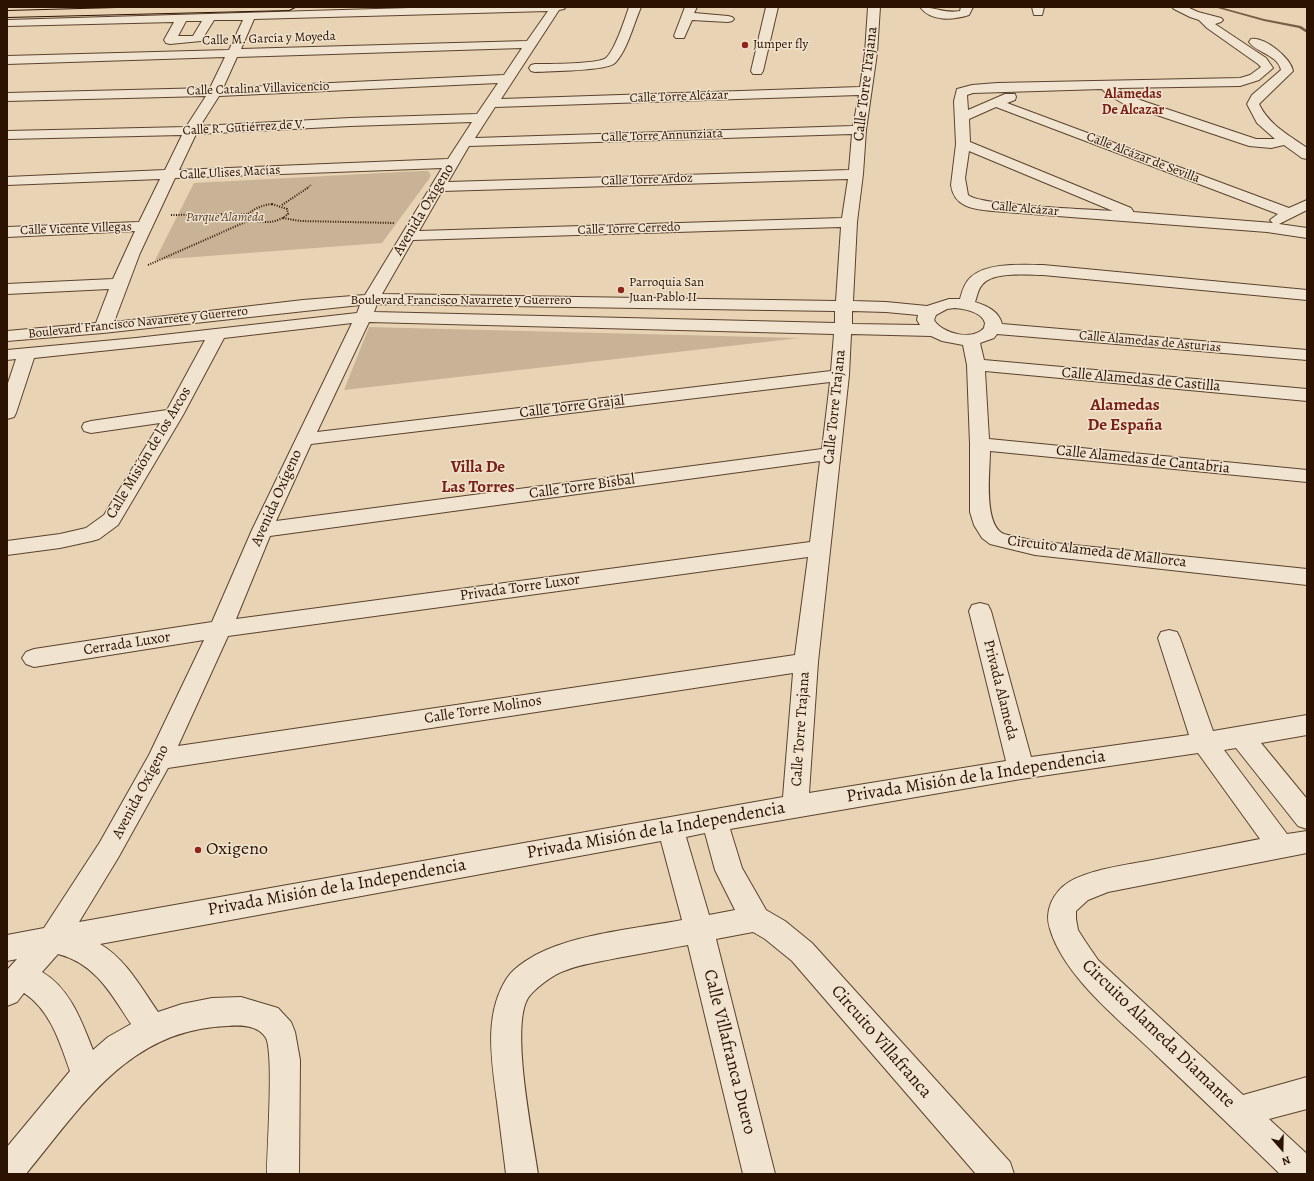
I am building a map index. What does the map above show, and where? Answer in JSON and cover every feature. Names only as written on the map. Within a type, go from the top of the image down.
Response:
[{"type":"main road","points":[[7,14],[70,11],[90,7]]},
{"type":"main road","points":[[7,14],[289,7]]},
{"type":"street","name":"Avenida Oxígeno","points":[[14,984],[52,940],[110,850],[160,759],[220,629],[262,530],[304,439],[345,357],[366,308],[388,268],[465,142],[556,7]]},
{"type":"street","points":[[7,23],[50,26],[182,18],[560,7]]},
{"type":"street","points":[[535,68],[595,65],[609,62],[616,54],[635,7]]},
{"type":"street","points":[[757,71],[772,7]]},
{"type":"street","name":"Calle Torre Trajana","points":[[795,806],[806,662],[840,375],[849,222],[856,174],[859,130],[866,91],[874,7]]},
{"type":"street","points":[[926,7],[935,13],[952,15],[965,13],[967,7]]},
{"type":"street","points":[[1178,7],[1229,25]]},
{"type":"street","points":[[103,328],[121,277],[191,130],[215,92],[250,16]]},
{"type":"street","points":[[182,18],[170,40],[197,39],[210,17]]},
{"type":"street","points":[[1203,17],[1217,30],[1262,61],[1283,60]]},
{"type":"street","points":[[685,21],[725,24]]},
{"type":"street","points":[[1246,36],[1283,60],[1287,71],[1256,98],[1253,104],[1256,113],[1265,123],[1307,155]]},
{"type":"street","name":"Calle M. García y Moyeda","points":[[7,60],[532,44]]},
{"type":"street","name":"Calle Alcázar","points":[[1262,61],[1267,68],[1261,75],[1240,82],[986,87],[965,90],[962,92],[960,101],[963,144],[958,186],[961,196],[966,200],[1001,207],[1267,227],[1307,233]]},
{"type":"street","name":"Calle Catalina Villavicencio","points":[[7,97],[215,92],[508,79]]},
{"type":"street","points":[[1106,85],[1117,94],[1129,100],[1254,143],[1271,144],[1286,140]]},
{"type":"street","name":"Calle Alcázar","points":[[962,117],[1035,86]]},
{"type":"street","name":"Calle Torre Alcázar","points":[[492,103],[866,91]]},
{"type":"street","name":"Calle Alcázar de Sevilla","points":[[996,103],[1290,213]]},
{"type":"street","name":"Calle R. Gutiérrez de V.","points":[[7,135],[191,130],[481,118]]},
{"type":"street","name":"Calle Torre Annunziata","points":[[465,142],[859,130]]},
{"type":"street","name":"Calle Alcázar","points":[[963,144],[1144,218]]},
{"type":"street","name":"Calle Ulises Macías","points":[[7,181],[170,176],[452,163]]},
{"type":"street","name":"Calle Torre Ardoz","points":[[438,187],[856,174]]},
{"type":"street","points":[[1267,227],[1307,204]]},
{"type":"street","name":"Calle Vicente Villegas","points":[[7,232],[148,220]]},
{"type":"street","name":"Calle Torre Cerredo","points":[[412,230],[849,222]]},
{"type":"street","points":[[966,304],[973,285],[978,280],[987,275],[1021,270],[1043,270],[1307,295]]},
{"type":"street","points":[[7,289],[121,277]]},
{"type":"street","points":[[619,323],[621,303]]},
{"type":"street","name":"Boulevard Francisco Navarrete y Guerrero","points":[[7,355],[218,333],[366,308],[621,303],[844,307]]},
{"type":"street","points":[[944,304],[966,304],[978,308],[988,314],[993,321],[993,328],[988,334],[981,338],[970,340],[951,338],[935,331],[926,321],[926,316],[929,311],[936,307],[944,304]]},
{"type":"street","name":"Boulevard Francisco Navarrete y Guerrero","points":[[7,336],[103,328],[303,305],[619,323],[843,329]]},
{"type":"street","points":[[844,307],[886,307],[929,311]]},
{"type":"street","name":"Calle Alamedas de Asturias","points":[[993,328],[1307,355]]},
{"type":"street","points":[[843,329],[935,331]]},
{"type":"street","name":"Calle Misión de los Arcos","points":[[7,548],[92,534],[102,529],[111,520],[119,510],[174,415],[218,333]]},
{"type":"street","name":"Circuito Alameda de Mallorca","points":[[970,340],[976,365],[980,444],[980,512],[984,525],[989,533],[997,540],[1036,548],[1307,577]]},
{"type":"street","points":[[7,413],[27,353]]},
{"type":"street","name":"Calle Alamedas de Castilla","points":[[976,365],[1307,395]]},
{"type":"street","name":"Calle Torre Grajal","points":[[304,439],[840,375]]},
{"type":"street","points":[[91,427],[174,415]]},
{"type":"street","name":"Calle Alamedas de Cantabria","points":[[980,444],[1307,476]]},
{"type":"street","name":"Calle Torre Bisbal","points":[[262,530],[830,454]]},
{"type":"street","name":"Privada Torre Luxor","points":[[220,629],[819,548]]},
{"type":"street","name":"Privada Alameda","points":[[980,611],[1021,769]]},
{"type":"street","name":"Cerrada Luxor","points":[[34,658],[220,629]]},
{"type":"street","name":"Circuito Alameda Diamante","points":[[1169,638],[1204,742],[1294,844]]},
{"type":"street","name":"Calle Torre Molinos","points":[[160,759],[806,662]]},
{"type":"street","name":"Privada Misión de la Independencia","points":[[7,948],[795,806],[1021,769],[1242,737],[1307,724]]},
{"type":"street","points":[[1242,737],[1307,818]]},
{"type":"street","name":"Circuito Villafranca","points":[[715,821],[723,854],[729,870],[743,898],[756,919],[781,934],[802,952],[998,1174]]},
{"type":"street","points":[[671,829],[699,930]]},
{"type":"street","name":"Circuito Alameda Diamante","points":[[1294,844],[1108,880],[1079,891],[1065,902],[1060,915],[1065,932],[1088,970],[1304,1174]]},
{"type":"street","points":[[522,1174],[506,1054],[506,1027],[510,1005],[518,987],[531,974],[555,960],[586,952],[756,919]]},
{"type":"street","name":"Calle Villafranca Duero","points":[[699,930],[760,1174]]},
{"type":"street","points":[[52,940],[77,946],[98,958],[115,975],[152,1029]]},
{"type":"street","points":[[14,984],[37,985],[50,998],[61,1012],[87,1075]]},
{"type":"street","points":[[7,1172],[87,1075],[119,1048],[152,1029],[182,1018],[212,1012],[241,1012],[267,1018],[280,1032],[285,1060],[283,1174]]},
{"type":"street","points":[[1237,1112],[1307,1093]]},
{"type":"path","points":[[121,277],[250,220],[263,223],[274,222],[288,214],[287,209],[282,205],[272,204],[262,205],[253,209],[248,214],[148,220]]},
{"type":"path","points":[[248,214],[250,220]]},
{"type":"path","points":[[283,218],[412,230]]},
{"type":"green space","name":"Parque Alameda","points":[[428,171],[431,175],[382,243],[155,260],[194,183]]},
{"type":"green space","points":[[369,327],[800,338],[344,390]]},
{"type":"waterway","points":[[1216,7],[1264,20],[1300,27],[1307,32]]},
{"type":"place","name":"Jumper fly","points":[[745,45]]},
{"type":"place","name":"Parroquia San Juan Pablo II","points":[[621,290]]},
{"type":"place","name":"Oxigeno","points":[[198,850]]},
{"type":"district","name":"Alamedas De Alcazar","points":[[1133,104]]},
{"type":"district","name":"Alamedas De España","points":[[1125,416]]},
{"type":"district","name":"Villa De Las Torres","points":[[478,478]]}]
